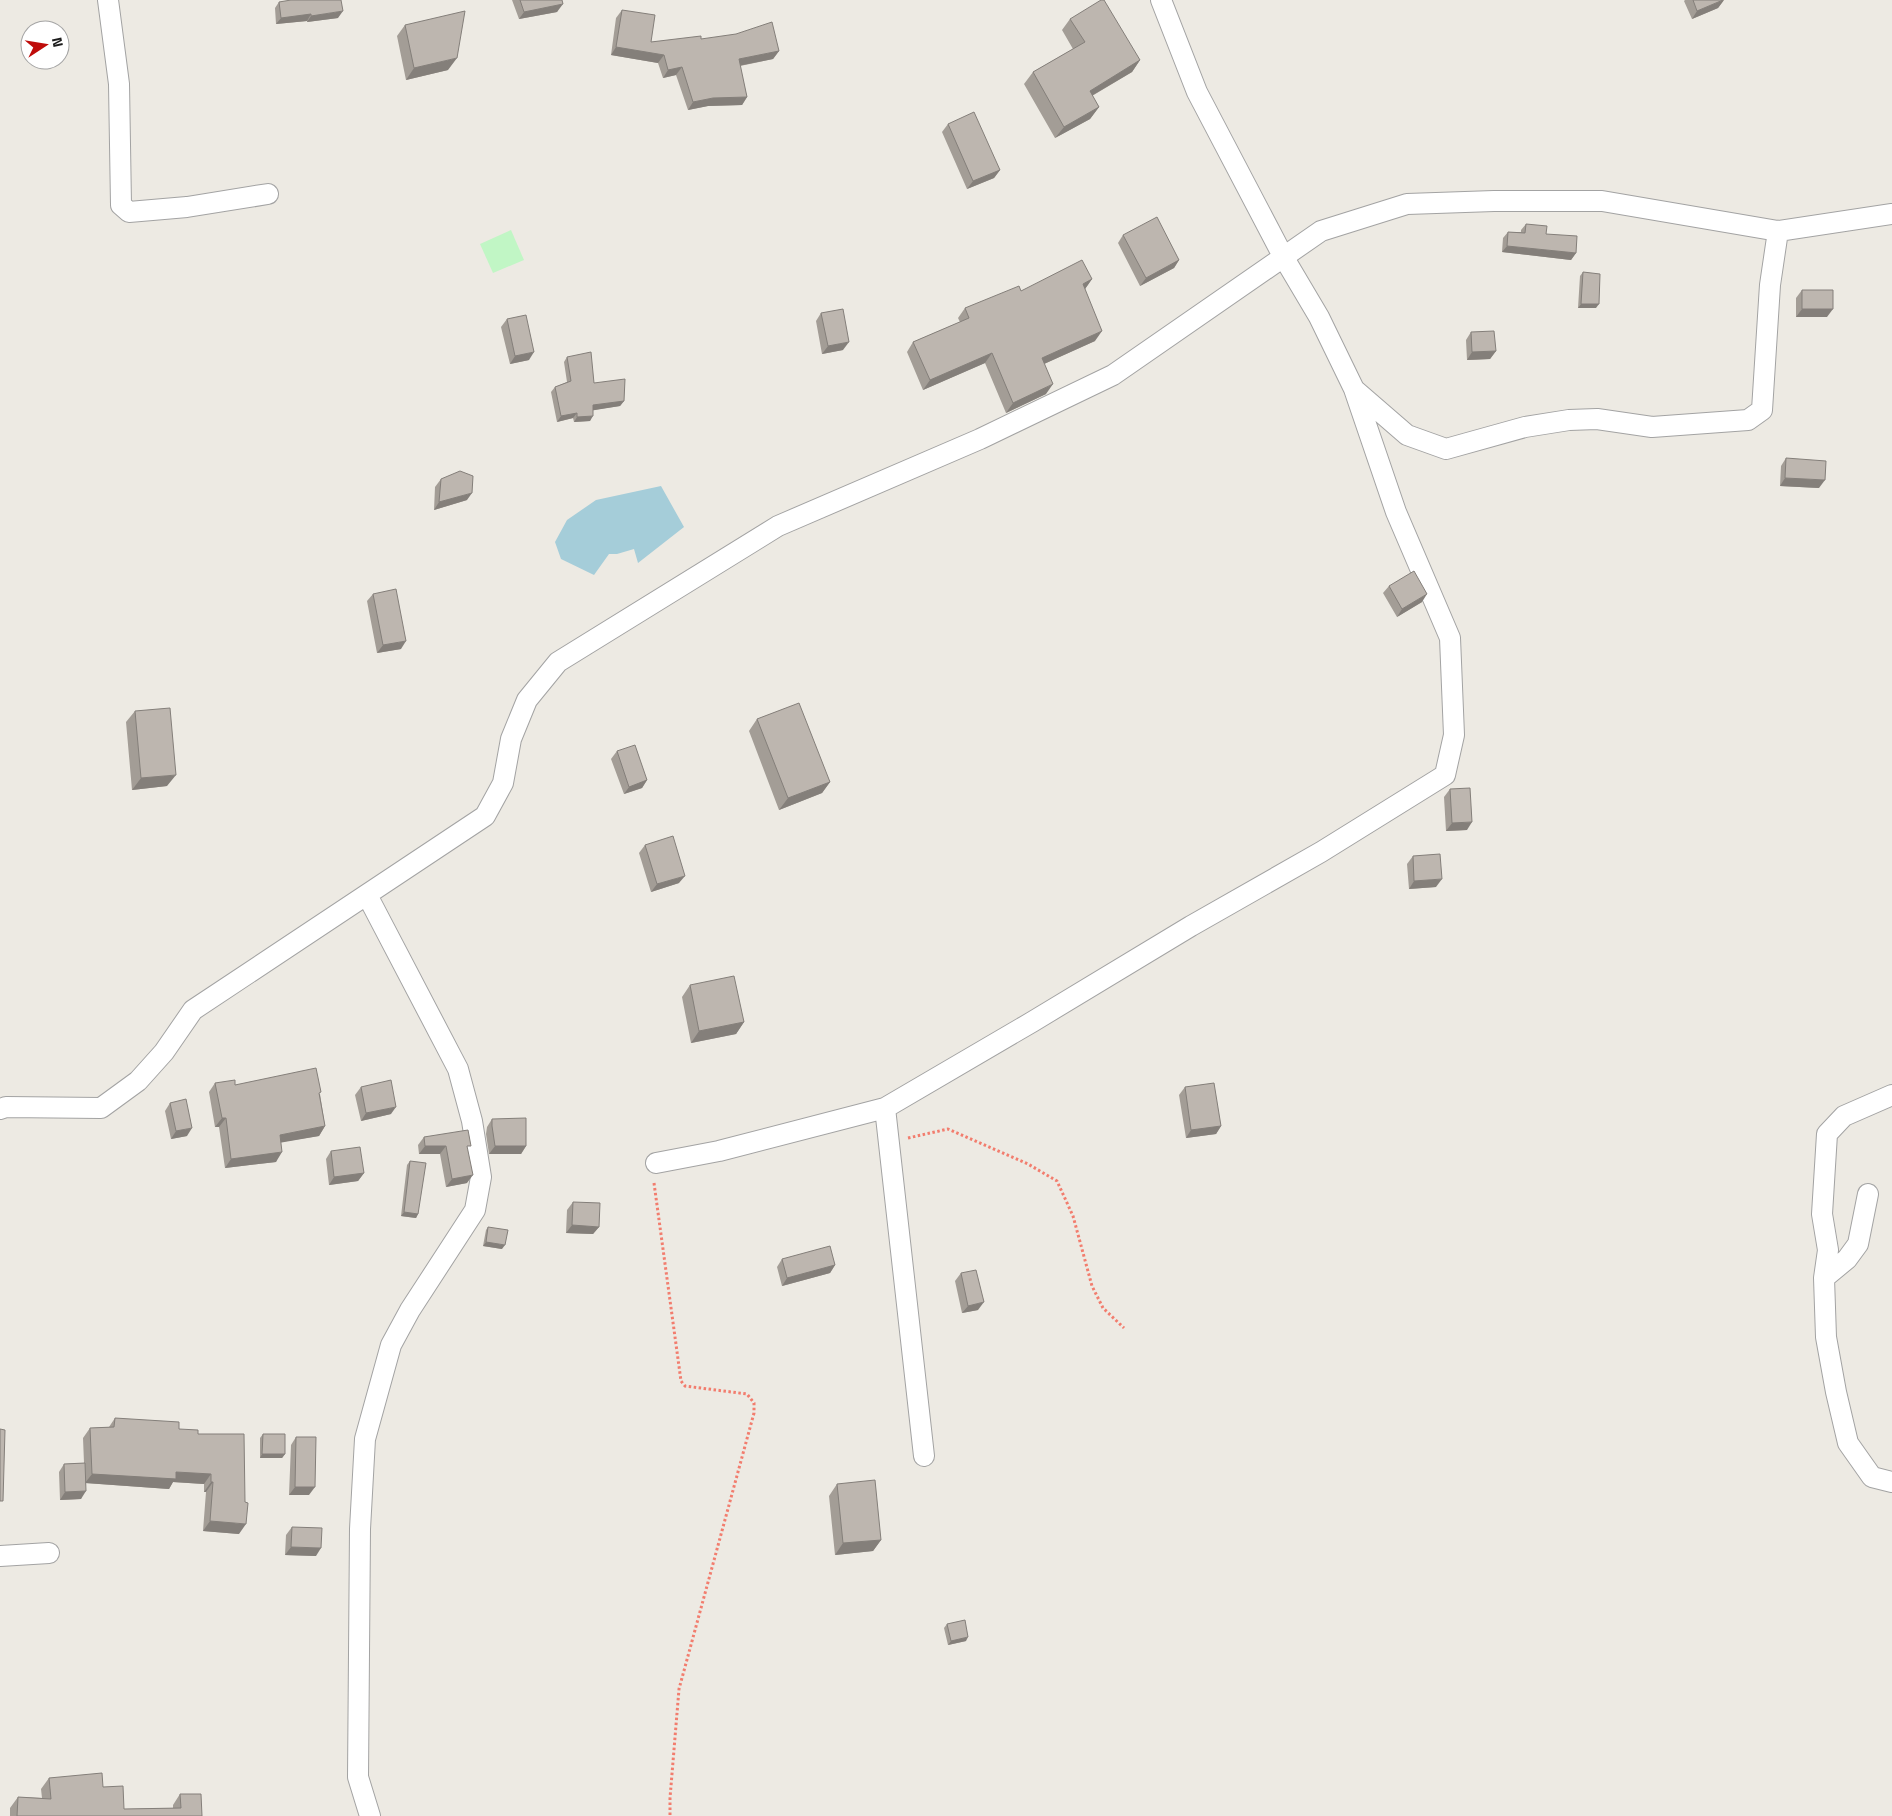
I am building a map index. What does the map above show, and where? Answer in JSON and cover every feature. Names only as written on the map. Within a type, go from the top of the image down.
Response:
[{"type":"street","points":[[108,0],[119,84],[121,205],[129,212],[187,207],[268,194]]},
{"type":"street","points":[[656,1163],[719,1151],[885,1108],[1191,926],[1321,852],[1444,775],[1454,735],[1450,638],[1396,512],[1354,390],[1320,317],[1284,258],[1197,92],[1161,0]]},
{"type":"street","points":[[0,1109],[6,1107],[100,1108],[138,1081],[164,1052],[194,1010],[485,816],[503,783],[511,739],[527,700],[558,662],[778,526],[980,439],[1113,375],[1321,231],[1407,204],[1494,201],[1602,201],[1778,231],[1892,214]]},
{"type":"street","points":[[1354,390],[1407,435],[1446,449],[1525,427],[1569,420],[1597,419],[1652,427],[1748,420],[1762,410],[1770,285],[1778,231]]},
{"type":"street","points":[[367,895],[458,1069],[472,1121],[480,1177],[475,1210],[410,1310],[390,1345],[365,1439],[360,1529],[358,1776],[370,1816]]},
{"type":"street","points":[[1892,1095],[1844,1116],[1827,1134],[1822,1214],[1828,1250],[1824,1278],[1826,1337],[1848,1443],[1872,1477],[1892,1482]]},
{"type":"street","points":[[885,1108],[924,1456]]},
{"type":"street","points":[[1824,1278],[1847,1259],[1858,1244],[1868,1194]]},
{"type":"street","points":[[0,1556],[49,1553]]},
{"type":"path","points":[[888,1142],[948,1129],[1028,1164],[1057,1181],[1073,1216],[1092,1286],[1103,1308],[1124,1328]]},
{"type":"path","points":[[656,1163],[652,1169],[681,1381],[685,1386],[747,1394],[754,1403],[754,1413],[679,1689],[670,1816]]},
{"type":"green space","points":[[511,230],[524,260],[493,273],[480,244]]},
{"type":"water","points":[[661,486],[684,527],[638,563],[634,549],[617,554],[609,554],[594,575],[561,559],[555,542],[567,520],[596,500]]},
{"type":"building","points":[[291,0],[341,0],[343,11],[281,18],[279,2]]},
{"type":"building","points":[[520,0],[562,0],[563,4],[524,12]]},
{"type":"building","points":[[1104,0],[1140,60],[1090,91],[1099,107],[1064,127],[1033,72],[1085,42],[1070,19]]},
{"type":"building","points":[[1693,0],[1723,0],[1697,11]]},
{"type":"building","points":[[622,10],[655,15],[651,42],[701,36],[701,39],[736,34],[772,22],[779,51],[739,59],[747,97],[713,98],[693,102],[682,67],[668,70],[664,55],[616,47]]},
{"type":"building","points":[[465,11],[457,58],[414,68],[405,25]]},
{"type":"building","points":[[974,112],[1000,170],[973,181],[948,124]]},
{"type":"building","points":[[1157,217],[1179,260],[1146,278],[1123,235]]},
{"type":"building","points":[[1526,224],[1547,226],[1546,234],[1577,236],[1576,253],[1507,246],[1508,232],[1525,233]]},
{"type":"building","points":[[1082,260],[1092,279],[1083,284],[1102,331],[1042,358],[1053,384],[1013,403],[992,353],[930,380],[913,342],[969,318],[965,308],[1019,286],[1021,291]]},
{"type":"building","points":[[1583,272],[1600,274],[1599,304],[1581,304]]},
{"type":"building","points":[[1802,290],[1833,290],[1833,309],[1802,309]]},
{"type":"building","points":[[843,309],[849,342],[828,346],[821,313]]},
{"type":"building","points":[[526,315],[534,352],[515,356],[507,319]]},
{"type":"building","points":[[1494,331],[1496,351],[1472,352],[1471,332]]},
{"type":"building","points":[[591,352],[594,383],[625,379],[624,401],[593,405],[593,416],[577,417],[577,413],[561,416],[555,387],[571,381],[567,357]]},
{"type":"building","points":[[1786,458],[1826,461],[1825,480],[1785,478]]},
{"type":"building","points":[[460,471],[473,476],[472,493],[439,502],[441,479]]},
{"type":"building","points":[[1414,571],[1427,594],[1402,609],[1389,586]]},
{"type":"building","points":[[396,589],[406,641],[383,645],[373,594]]},
{"type":"building","points":[[799,703],[830,782],[788,798],[757,719]]},
{"type":"building","points":[[170,708],[176,775],[141,778],[135,711]]},
{"type":"building","points":[[635,745],[647,780],[629,787],[617,751]]},
{"type":"building","points":[[1470,788],[1472,822],[1452,823],[1450,789]]},
{"type":"building","points":[[673,836],[685,876],[657,884],[645,845]]},
{"type":"building","points":[[1440,854],[1442,879],[1414,881],[1413,856]]},
{"type":"building","points":[[734,976],[744,1022],[699,1031],[690,985]]},
{"type":"building","points":[[316,1068],[325,1126],[280,1135],[282,1152],[231,1159],[226,1118],[222,1118],[215,1083],[235,1080],[235,1085]]},
{"type":"building","points":[[391,1080],[396,1107],[366,1113],[361,1087]]},
{"type":"building","points":[[1214,1083],[1221,1126],[1191,1130],[1185,1087]]},
{"type":"building","points":[[186,1099],[192,1128],[176,1131],[170,1103]]},
{"type":"building","points":[[526,1118],[526,1146],[495,1146],[492,1119]]},
{"type":"building","points":[[468,1130],[471,1146],[467,1146],[473,1175],[452,1179],[446,1146],[425,1146],[424,1137]]},
{"type":"building","points":[[360,1147],[364,1173],[334,1177],[331,1151]]},
{"type":"building","points":[[410,1161],[426,1163],[418,1214],[404,1212]]},
{"type":"building","points":[[573,1202],[600,1203],[599,1227],[572,1225]]},
{"type":"building","points":[[488,1227],[508,1230],[505,1245],[486,1242]]},
{"type":"building","points":[[830,1246],[835,1265],[787,1278],[782,1259]]},
{"type":"building","points":[[976,1270],[984,1302],[968,1306],[961,1273]]},
{"type":"building","points":[[115,1418],[179,1422],[179,1429],[198,1430],[198,1434],[244,1434],[245,1502],[248,1503],[246,1524],[210,1521],[213,1482],[211,1482],[211,1474],[176,1472],[176,1479],[92,1474],[90,1428],[114,1427]]},
{"type":"building","points":[[0,1429],[5,1430],[3,1501],[0,1501]]},
{"type":"building","points":[[263,1434],[285,1434],[285,1454],[262,1454]]},
{"type":"building","points":[[296,1437],[316,1437],[315,1487],[295,1487]]},
{"type":"building","points":[[85,1463],[86,1491],[65,1492],[64,1464]]},
{"type":"building","points":[[875,1480],[881,1540],[843,1543],[837,1484]]},
{"type":"building","points":[[292,1527],[322,1528],[321,1548],[291,1547]]},
{"type":"building","points":[[965,1620],[968,1637],[951,1641],[947,1624]]},
{"type":"building","points":[[102,1773],[103,1787],[123,1786],[124,1809],[181,1808],[180,1794],[201,1794],[202,1816],[17,1816],[18,1797],[51,1799],[49,1778]]}]
